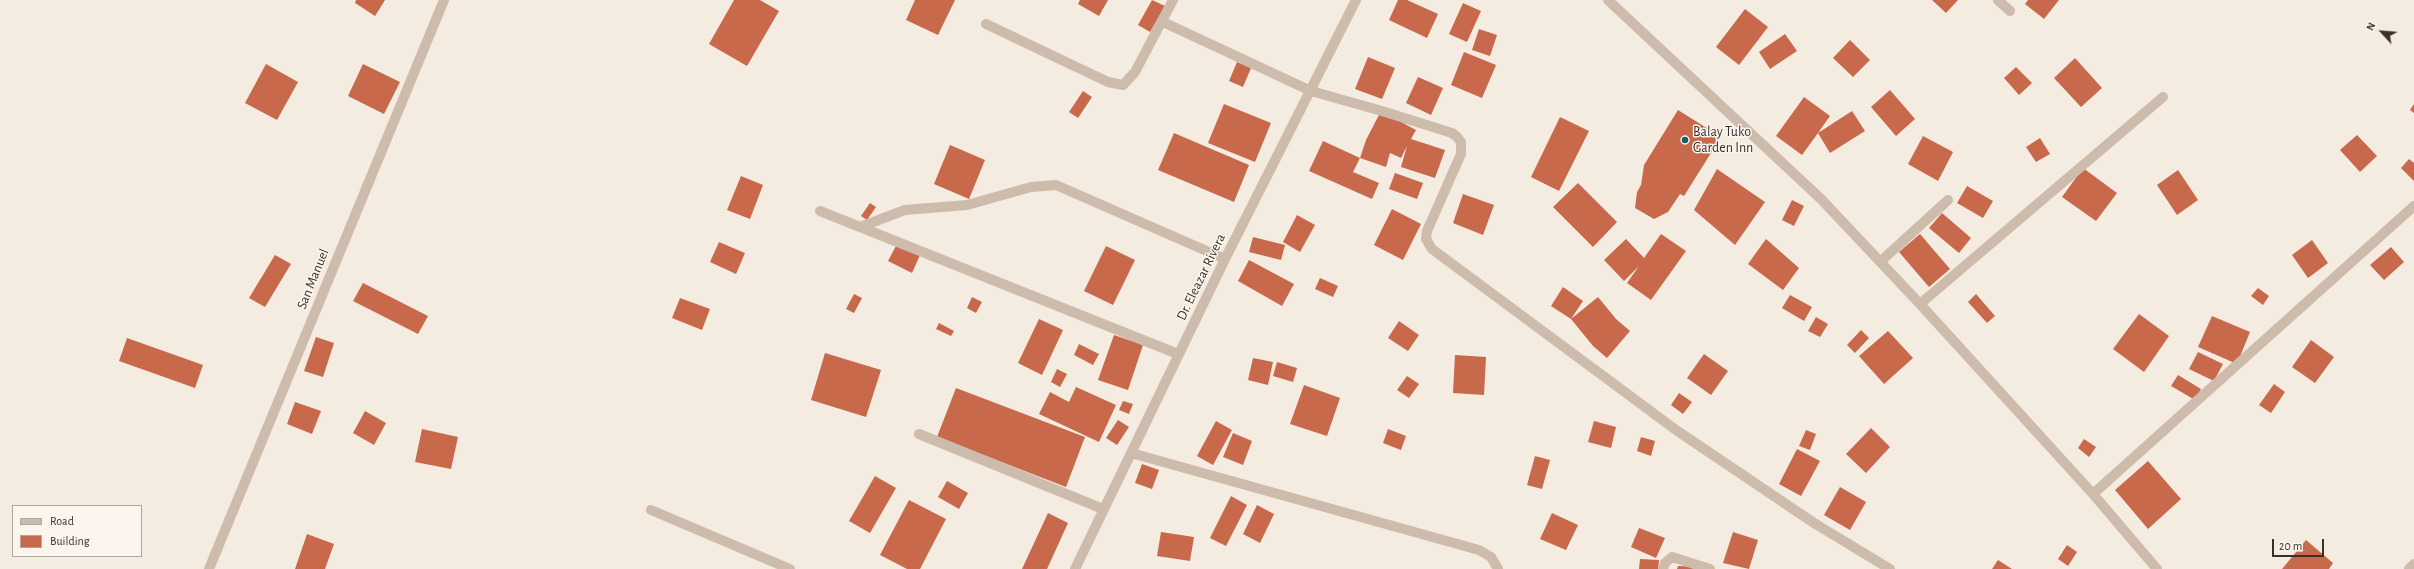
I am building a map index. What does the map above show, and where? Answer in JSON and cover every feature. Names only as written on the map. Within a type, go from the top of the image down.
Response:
[{"type":"street","name":"San Manuel","points":[[209,569],[444,0]]},
{"type":"street","points":[[986,24],[1108,82],[1123,85],[1135,72],[1163,22],[1173,0]]},
{"type":"street","name":"Dr. Eleazar Rivera","points":[[1075,569],[1178,354],[1356,0]]},
{"type":"street","points":[[1608,0],[1821,199],[1881,261],[2093,494],[2157,569]]},
{"type":"street","points":[[1998,0],[2010,11]]},
{"type":"street","points":[[1163,22],[1311,91],[1396,115],[1452,133],[1461,142],[1461,154],[1427,231],[1426,239],[1432,249],[1676,430],[1814,523],[1890,569]]},
{"type":"street","points":[[1920,304],[2163,97]]},
{"type":"street","points":[[860,227],[905,210],[962,206],[1030,187],[1056,185],[1225,259]]},
{"type":"street","points":[[1881,261],[1948,200]]},
{"type":"street","points":[[2093,494],[2414,206]]},
{"type":"street","points":[[820,210],[1178,354]]},
{"type":"street","points":[[919,434],[1103,509]]},
{"type":"street","points":[[1131,453],[1479,550],[1491,557],[1498,569]]},
{"type":"street","points":[[651,510],[790,569]]},
{"type":"street","points":[[1663,569],[1665,563],[1672,556],[1710,569]]},
{"type":"street","points":[[2409,569],[2414,564]]},
{"type":"building","points":[[356,0],[385,0],[375,16],[355,3]]},
{"type":"building","points":[[734,0],[760,0],[779,11],[747,66],[709,44]]},
{"type":"building","points":[[915,0],[955,0],[938,35],[906,20]]},
{"type":"building","points":[[1080,0],[1108,0],[1099,16],[1078,4]]},
{"type":"building","points":[[1152,0],[1165,6],[1150,32],[1138,25]]},
{"type":"building","points":[[1398,0],[1407,0],[1438,14],[1427,38],[1389,20]]},
{"type":"building","points":[[1932,0],[1958,0],[1946,13]]},
{"type":"building","points":[[2028,0],[2059,0],[2044,19],[2025,4]]},
{"type":"building","points":[[1463,3],[1481,11],[1467,42],[1449,34]]},
{"type":"building","points":[[1745,9],[1768,27],[1739,65],[1716,47]]},
{"type":"building","points":[[1479,29],[1497,35],[1490,56],[1472,50]]},
{"type":"building","points":[[1785,34],[1797,51],[1770,69],[1759,52]]},
{"type":"building","points":[[1850,40],[1870,60],[1853,77],[1833,58]]},
{"type":"building","points":[[1464,52],[1496,65],[1482,98],[1451,85]]},
{"type":"building","points":[[1368,57],[1395,68],[1382,99],[1355,89]]},
{"type":"building","points":[[2075,58],[2102,88],[2081,107],[2054,78]]},
{"type":"building","points":[[1237,62],[1251,68],[1243,87],[1229,81]]},
{"type":"building","points":[[266,64],[298,82],[277,120],[245,103]]},
{"type":"building","points":[[363,64],[400,82],[384,114],[348,96]]},
{"type":"building","points":[[2016,67],[2032,83],[2019,95],[2004,78]]},
{"type":"building","points":[[1418,77],[1443,88],[1431,115],[1406,103]]},
{"type":"building","points":[[1890,90],[1915,119],[1896,136],[1871,107]]},
{"type":"building","points":[[1083,91],[1092,97],[1078,118],[1069,112]]},
{"type":"building","points":[[1804,97],[1830,116],[1802,155],[1776,136]]},
{"type":"building","points":[[1224,104],[1271,123],[1255,162],[1208,143]]},
{"type":"building","points":[[2414,104],[2414,113],[2410,110]]},
{"type":"building","points":[[1678,110],[1721,137],[1684,196],[1680,194],[1668,212],[1654,219],[1635,208],[1637,192],[1641,185],[1644,165]]},
{"type":"building","points":[[1381,111],[1416,130],[1411,139],[1445,150],[1435,178],[1401,167],[1407,146],[1401,158],[1390,153],[1386,167],[1360,158],[1366,140]]},
{"type":"building","points":[[1852,111],[1865,131],[1830,153],[1818,133]]},
{"type":"building","points":[[1560,117],[1589,131],[1559,191],[1531,177]]},
{"type":"building","points":[[1174,133],[1249,165],[1234,202],[1158,170]]},
{"type":"building","points":[[2357,135],[2377,156],[2360,172],[2340,150]]},
{"type":"building","points":[[1923,136],[1953,152],[1938,181],[1908,164]]},
{"type":"building","points":[[2040,138],[2050,154],[2036,162],[2026,147]]},
{"type":"building","points":[[1323,141],[1360,158],[1353,172],[1379,183],[1372,199],[1309,171]]},
{"type":"building","points":[[950,145],[985,160],[969,199],[934,184]]},
{"type":"building","points":[[2409,159],[2414,163],[2414,181],[2401,168]]},
{"type":"building","points":[[2083,168],[2117,193],[2096,221],[2062,197]]},
{"type":"building","points":[[1717,169],[1765,202],[1735,245],[1694,210]]},
{"type":"building","points":[[2178,170],[2198,200],[2177,215],[2157,185]]},
{"type":"building","points":[[1395,173],[1423,183],[1417,199],[1389,189]]},
{"type":"building","points":[[741,176],[763,185],[750,219],[727,210]]},
{"type":"building","points":[[1578,183],[1617,222],[1593,247],[1553,207]]},
{"type":"building","points":[[1967,186],[1993,201],[1983,218],[1957,203]]},
{"type":"building","points":[[1463,194],[1494,205],[1483,235],[1453,223]]},
{"type":"building","points":[[1792,200],[1804,206],[1794,226],[1782,220]]},
{"type":"building","points":[[870,203],[876,207],[867,220],[861,216]]},
{"type":"building","points":[[1392,209],[1421,224],[1403,260],[1374,245]]},
{"type":"building","points":[[1942,213],[1971,238],[1959,253],[1929,228]]},
{"type":"building","points":[[1297,215],[1315,225],[1300,252],[1283,242]]},
{"type":"building","points":[[1661,234],[1686,251],[1651,300],[1627,283],[1639,266],[1624,281],[1604,260],[1626,239],[1644,258]]},
{"type":"building","points":[[1920,234],[1950,269],[1929,287],[1899,252]]},
{"type":"building","points":[[1253,237],[1285,245],[1281,260],[1249,252]]},
{"type":"building","points":[[1766,239],[1799,268],[1783,290],[1748,264]]},
{"type":"building","points":[[2312,240],[2328,263],[2308,278],[2292,255]]},
{"type":"building","points":[[719,242],[745,253],[736,274],[710,262]]},
{"type":"building","points":[[897,244],[920,255],[912,273],[888,261]]},
{"type":"building","points":[[1106,246],[1135,260],[1113,305],[1084,291]]},
{"type":"building","points":[[2391,247],[2404,262],[2384,280],[2370,265]]},
{"type":"building","points":[[275,255],[291,264],[265,307],[249,298]]},
{"type":"building","points":[[1249,260],[1294,284],[1282,306],[1238,281]]},
{"type":"building","points":[[1320,278],[1338,286],[1333,297],[1315,289]]},
{"type":"building","points":[[363,283],[428,316],[418,334],[353,301]]},
{"type":"building","points":[[1563,287],[1583,301],[1571,319],[1551,306]]},
{"type":"building","points":[[2258,288],[2269,296],[2263,305],[2251,296]]},
{"type":"building","points":[[854,294],[862,298],[854,313],[846,309]]},
{"type":"building","points":[[1976,294],[1995,316],[1987,323],[1968,302]]},
{"type":"building","points":[[1790,295],[1812,307],[1804,321],[1782,308]]},
{"type":"building","points":[[972,297],[982,302],[976,313],[967,308]]},
{"type":"building","points":[[1598,297],[1616,319],[1630,331],[1607,358],[1593,346],[1571,319]]},
{"type":"building","points":[[680,298],[710,309],[702,330],[672,318]]},
{"type":"building","points":[[2139,314],[2169,336],[2144,372],[2113,349]]},
{"type":"building","points":[[2212,316],[2250,332],[2237,364],[2198,347]]},
{"type":"building","points":[[1816,317],[1828,324],[1820,337],[1808,331]]},
{"type":"building","points":[[1039,319],[1063,330],[1042,375],[1018,363]]},
{"type":"building","points":[[1399,321],[1419,335],[1408,351],[1388,338]]},
{"type":"building","points":[[939,323],[954,331],[951,336],[936,329]]},
{"type":"building","points":[[1861,330],[1869,338],[1855,353],[1847,345]]},
{"type":"building","points":[[1888,331],[1913,358],[1884,384],[1859,356]]},
{"type":"building","points":[[1114,335],[1143,345],[1128,390],[1098,380]]},
{"type":"building","points":[[316,337],[334,343],[323,377],[304,371]]},
{"type":"building","points":[[127,338],[203,365],[195,388],[119,361]]},
{"type":"building","points":[[2311,340],[2334,357],[2315,383],[2292,367]]},
{"type":"building","points":[[1079,344],[1099,354],[1093,365],[1074,355]]},
{"type":"building","points":[[2198,352],[2223,364],[2214,381],[2189,369]]},
{"type":"building","points":[[825,353],[881,370],[866,417],[811,400]]},
{"type":"building","points":[[1704,354],[1728,371],[1711,395],[1687,378]]},
{"type":"building","points":[[1455,355],[1486,357],[1484,395],[1453,393]]},
{"type":"building","points":[[1253,358],[1273,362],[1268,385],[1248,380]]},
{"type":"building","points":[[1277,362],[1297,368],[1293,382],[1273,376]]},
{"type":"building","points":[[1057,369],[1067,374],[1060,387],[1051,382]]},
{"type":"building","points":[[2178,375],[2201,389],[2195,400],[2171,386]]},
{"type":"building","points":[[1407,376],[1419,384],[1409,398],[1397,390]]},
{"type":"building","points":[[2274,384],[2285,392],[2271,413],[2259,405]]},
{"type":"building","points":[[1304,385],[1340,398],[1327,436],[1290,424]]},
{"type":"building","points":[[1076,387],[1116,405],[1099,442],[1039,414],[1050,392],[1069,402]]},
{"type":"building","points":[[956,388],[1085,437],[1066,487],[937,437]]},
{"type":"building","points":[[1679,393],[1692,402],[1683,414],[1671,405]]},
{"type":"building","points":[[1123,401],[1133,404],[1129,414],[1119,410]]},
{"type":"building","points":[[295,402],[321,411],[312,434],[287,424]]},
{"type":"building","points":[[365,411],[386,423],[374,445],[353,433]]},
{"type":"building","points":[[1118,420],[1129,427],[1117,445],[1106,438]]},
{"type":"building","points":[[1216,421],[1232,430],[1213,465],[1197,456]]},
{"type":"building","points":[[1594,421],[1616,427],[1611,448],[1588,442]]},
{"type":"building","points":[[1871,428],[1890,447],[1866,473],[1846,454]]},
{"type":"building","points":[[422,429],[458,437],[451,469],[415,462]]},
{"type":"building","points":[[1388,429],[1406,436],[1401,450],[1383,443]]},
{"type":"building","points":[[1806,430],[1816,434],[1810,450],[1799,446]]},
{"type":"building","points":[[1233,433],[1252,441],[1243,465],[1223,457]]},
{"type":"building","points":[[1641,437],[1655,441],[1651,456],[1637,451]]},
{"type":"building","points":[[2084,439],[2096,447],[2089,457],[2078,448]]},
{"type":"building","points":[[1797,449],[1820,461],[1801,496],[1779,484]]},
{"type":"building","points":[[1535,456],[1550,460],[1542,489],[1527,485]]},
{"type":"building","points":[[2148,461],[2181,499],[2148,529],[2115,490]]},
{"type":"building","points":[[1142,464],[1159,470],[1152,489],[1135,483]]},
{"type":"building","points":[[875,476],[896,488],[870,533],[849,521]]},
{"type":"building","points":[[947,481],[968,493],[959,509],[938,497]]},
{"type":"building","points":[[1840,487],[1866,502],[1850,530],[1824,515]]},
{"type":"building","points":[[1231,496],[1247,505],[1226,546],[1210,538]]},
{"type":"building","points":[[909,500],[946,519],[920,569],[907,569],[880,555]]},
{"type":"building","points":[[1257,505],[1274,514],[1260,543],[1243,534]]},
{"type":"building","points":[[1048,513],[1068,523],[1047,569],[1022,569]]},
{"type":"building","points":[[1552,513],[1578,525],[1566,550],[1540,539]]},
{"type":"building","points":[[1639,528],[1665,538],[1656,558],[1631,547]]},
{"type":"building","points":[[1161,532],[1194,537],[1190,561],[1157,556]]},
{"type":"building","points":[[1733,532],[1758,540],[1749,569],[1723,563]]},
{"type":"building","points":[[307,534],[334,544],[325,569],[295,569]]},
{"type":"building","points":[[2306,540],[2333,563],[2329,569],[2282,569]]},
{"type":"building","points":[[2067,545],[2077,552],[2068,566],[2058,559]]},
{"type":"building","points":[[1640,559],[1659,560],[1658,569],[1639,569]]},
{"type":"building","points":[[1998,560],[2012,569],[1992,569]]},
{"type":"building","points":[[1678,566],[1702,567],[1702,569],[1677,569]]},
{"type":"place","name":"Balay Tuko Garden Inn","points":[[1685,140]]}]
